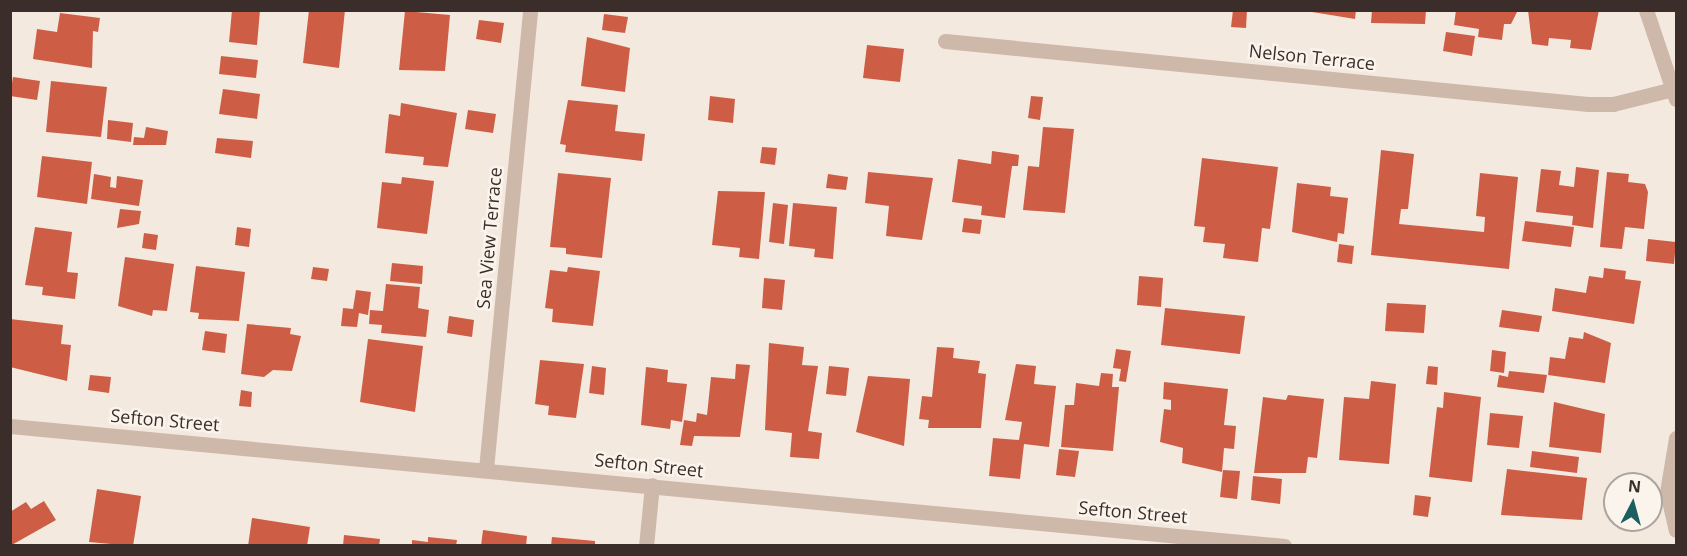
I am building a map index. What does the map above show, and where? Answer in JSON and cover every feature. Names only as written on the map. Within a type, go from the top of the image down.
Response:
[{"type":"street","name":"Sea View Terrace","points":[[486,469],[530,10]]},
{"type":"street","points":[[1646,10],[1675,94]]},
{"type":"street","name":"Nelson Terrace","points":[[945,40],[1588,104],[1613,104],[1675,94]]},
{"type":"street","name":"Sefton Street","points":[[10,426],[486,469],[1284,546]]},
{"type":"street","points":[[1677,438],[1667,492],[1677,530]]},
{"type":"street","points":[[646,546],[652,485]]},
{"type":"building","points":[[232,10],[260,10],[257,45],[229,42]]},
{"type":"building","points":[[309,10],[345,10],[339,68],[303,63]]},
{"type":"building","points":[[1233,10],[1247,10],[1246,28],[1231,27]]},
{"type":"building","points":[[1300,10],[1356,10],[1355,19]]},
{"type":"building","points":[[1372,10],[1426,10],[1425,24],[1371,23]]},
{"type":"building","points":[[1456,10],[1518,10],[1511,24],[1504,24],[1502,40],[1478,37],[1479,29],[1454,25]]},
{"type":"building","points":[[1528,10],[1599,10],[1591,50],[1570,48],[1571,40],[1549,38],[1548,46],[1532,44]]},
{"type":"building","points":[[405,11],[450,15],[445,71],[399,70]]},
{"type":"building","points":[[60,13],[100,18],[98,32],[93,31],[92,68],[33,59],[37,29],[57,32]]},
{"type":"building","points":[[604,14],[628,17],[625,33],[602,30]]},
{"type":"building","points":[[479,20],[504,23],[501,43],[476,39]]},
{"type":"building","points":[[1446,32],[1475,36],[1472,56],[1443,51]]},
{"type":"building","points":[[587,37],[630,48],[625,92],[581,86]]},
{"type":"building","points":[[867,45],[904,49],[900,82],[863,78]]},
{"type":"building","points":[[221,56],[258,60],[256,78],[219,74]]},
{"type":"building","points":[[13,77],[40,81],[37,100],[10,96]]},
{"type":"building","points":[[51,81],[107,87],[101,137],[46,132]]},
{"type":"building","points":[[223,89],[260,94],[257,119],[219,114]]},
{"type":"building","points":[[710,96],[735,99],[733,123],[708,120]]},
{"type":"building","points":[[1031,96],[1043,97],[1040,120],[1028,118]]},
{"type":"building","points":[[568,100],[618,105],[615,131],[645,134],[642,161],[565,152],[566,145],[560,144]]},
{"type":"building","points":[[401,103],[457,113],[448,167],[423,165],[424,157],[385,153],[389,114],[400,116]]},
{"type":"building","points":[[468,110],[496,114],[493,133],[465,129]]},
{"type":"building","points":[[108,120],[133,123],[131,142],[107,139]]},
{"type":"building","points":[[146,127],[168,131],[166,145],[133,145],[134,137],[144,138]]},
{"type":"building","points":[[1043,127],[1074,129],[1065,213],[1023,210],[1028,166],[1039,167]]},
{"type":"building","points":[[217,138],[253,141],[251,158],[215,153]]},
{"type":"building","points":[[762,147],[777,148],[775,165],[760,163]]},
{"type":"building","points":[[1381,150],[1414,154],[1408,209],[1401,209],[1399,224],[1484,232],[1485,217],[1476,216],[1480,173],[1518,177],[1509,269],[1371,255]]},
{"type":"building","points":[[992,151],[1019,155],[1018,166],[1012,166],[1005,218],[981,215],[982,206],[952,202],[958,159],[991,164]]},
{"type":"building","points":[[42,156],[92,162],[87,204],[37,197]]},
{"type":"building","points":[[1202,158],[1278,167],[1270,229],[1262,228],[1258,262],[1223,258],[1225,244],[1203,242],[1205,227],[1194,226]]},
{"type":"building","points":[[1576,167],[1599,170],[1593,228],[1572,225],[1573,216],[1536,212],[1541,169],[1561,171],[1559,185],[1574,187]]},
{"type":"building","points":[[868,172],[933,178],[922,240],[886,236],[889,206],[865,203]]},
{"type":"building","points":[[1607,172],[1629,174],[1628,182],[1645,184],[1648,192],[1644,229],[1625,227],[1622,249],[1600,247]]},
{"type":"building","points":[[558,173],[611,178],[602,258],[566,254],[566,248],[550,247]]},
{"type":"building","points":[[94,174],[111,177],[110,187],[116,188],[117,176],[143,180],[139,206],[91,199]]},
{"type":"building","points":[[828,174],[848,177],[846,190],[826,188]]},
{"type":"building","points":[[402,177],[434,181],[427,234],[377,228],[382,182],[401,184]]},
{"type":"building","points":[[1297,183],[1331,187],[1330,196],[1348,198],[1344,234],[1338,233],[1337,242],[1292,232]]},
{"type":"building","points":[[718,191],[765,192],[759,259],[739,257],[740,248],[712,245]]},
{"type":"building","points":[[773,203],[788,205],[784,244],[769,242]]},
{"type":"building","points":[[793,203],[837,207],[833,259],[814,257],[815,249],[789,246]]},
{"type":"building","points":[[120,209],[141,211],[139,224],[117,228]]},
{"type":"building","points":[[964,218],[982,220],[980,234],[962,232]]},
{"type":"building","points":[[1525,221],[1574,227],[1571,247],[1522,241]]},
{"type":"building","points":[[35,227],[72,232],[67,272],[78,273],[75,299],[42,295],[43,287],[25,285]]},
{"type":"building","points":[[237,227],[251,229],[249,247],[235,245]]},
{"type":"building","points":[[144,233],[158,235],[156,250],[142,248]]},
{"type":"building","points":[[1648,239],[1676,242],[1674,264],[1646,261]]},
{"type":"building","points":[[1339,244],[1354,246],[1352,264],[1337,262]]},
{"type":"building","points":[[125,257],[174,264],[167,311],[153,310],[152,316],[118,306]]},
{"type":"building","points":[[392,263],[423,266],[422,284],[390,281]]},
{"type":"building","points":[[196,266],[245,272],[239,321],[198,319],[199,313],[190,312]]},
{"type":"building","points":[[313,267],[329,269],[327,281],[311,279]]},
{"type":"building","points":[[568,267],[600,271],[593,326],[552,322],[553,309],[545,308],[550,270],[567,272]]},
{"type":"building","points":[[1604,268],[1626,271],[1625,279],[1641,281],[1634,324],[1552,311],[1555,288],[1586,293],[1589,276],[1603,278]]},
{"type":"building","points":[[1139,276],[1163,278],[1161,307],[1137,305]]},
{"type":"building","points":[[764,278],[785,280],[782,310],[762,308]]},
{"type":"building","points":[[386,284],[420,287],[418,308],[429,310],[426,337],[381,333],[382,325],[369,324],[370,310],[383,311]]},
{"type":"building","points":[[356,290],[371,292],[368,315],[359,313],[357,327],[341,326],[343,308],[353,309]]},
{"type":"building","points":[[1387,303],[1426,305],[1424,333],[1385,331]]},
{"type":"building","points":[[1165,308],[1245,316],[1240,354],[1161,345]]},
{"type":"building","points":[[1502,310],[1542,316],[1539,332],[1499,327]]},
{"type":"building","points":[[449,316],[474,320],[472,337],[447,333]]},
{"type":"building","points":[[10,319],[63,325],[61,344],[71,345],[67,381],[10,367]]},
{"type":"building","points":[[247,324],[291,328],[290,334],[301,336],[292,371],[273,370],[264,377],[241,374]]},
{"type":"building","points":[[205,331],[227,334],[225,353],[202,350]]},
{"type":"building","points":[[1584,332],[1611,343],[1605,383],[1548,375],[1550,357],[1565,359],[1569,337],[1583,339]]},
{"type":"building","points":[[368,339],[423,346],[415,412],[360,402]]},
{"type":"building","points":[[769,343],[804,347],[802,365],[818,366],[808,431],[822,433],[819,459],[790,457],[792,433],[765,430]]},
{"type":"building","points":[[937,347],[954,348],[953,358],[980,361],[978,373],[986,374],[981,428],[928,428],[929,420],[919,419],[922,396],[932,397]]},
{"type":"building","points":[[1116,349],[1131,351],[1126,382],[1119,381],[1121,369],[1113,368]]},
{"type":"building","points":[[1492,350],[1506,352],[1504,373],[1490,371]]},
{"type":"building","points":[[540,360],[584,364],[576,418],[548,415],[549,406],[535,404]]},
{"type":"building","points":[[736,364],[750,365],[740,437],[694,436],[692,446],[680,445],[684,420],[696,422],[697,413],[707,415],[711,377],[735,379]]},
{"type":"building","points":[[1016,364],[1036,366],[1034,384],[1056,386],[1049,447],[1024,444],[1020,479],[989,476],[993,438],[1019,440],[1022,422],[1005,420]]},
{"type":"building","points":[[592,366],[606,368],[604,395],[589,393]]},
{"type":"building","points":[[829,366],[849,368],[846,396],[826,394]]},
{"type":"building","points":[[1428,366],[1438,367],[1437,385],[1426,384]]},
{"type":"building","points":[[646,367],[668,370],[667,382],[687,384],[682,422],[671,420],[670,429],[641,425]]},
{"type":"building","points":[[1509,371],[1547,375],[1544,393],[1497,387],[1499,375],[1508,377]]},
{"type":"building","points":[[1101,373],[1113,374],[1112,387],[1119,387],[1113,451],[1061,447],[1065,405],[1074,405],[1076,383],[1099,386]]},
{"type":"building","points":[[90,375],[111,377],[109,393],[88,390]]},
{"type":"building","points":[[868,376],[910,379],[904,446],[856,432]]},
{"type":"building","points":[[1371,381],[1396,384],[1389,464],[1339,460],[1344,397],[1369,399]]},
{"type":"building","points":[[1164,382],[1228,389],[1224,425],[1236,426],[1234,449],[1224,448],[1222,472],[1182,463],[1183,448],[1160,442],[1164,409],[1171,410],[1171,400],[1163,399]]},
{"type":"building","points":[[241,390],[252,392],[251,407],[239,406]]},
{"type":"building","points":[[1444,392],[1481,397],[1472,482],[1429,477],[1437,407],[1443,408]]},
{"type":"building","points":[[1288,395],[1324,399],[1317,458],[1308,457],[1306,473],[1254,473],[1263,397],[1286,400]]},
{"type":"building","points":[[1554,402],[1605,414],[1601,453],[1549,447]]},
{"type":"building","points":[[1490,413],[1523,416],[1519,448],[1487,445]]},
{"type":"building","points":[[1059,449],[1079,451],[1075,477],[1056,475]]},
{"type":"building","points":[[1532,451],[1579,457],[1577,473],[1530,467]]},
{"type":"building","points":[[1507,469],[1587,478],[1582,520],[1501,515]]},
{"type":"building","points":[[1223,470],[1240,471],[1237,499],[1220,497]]},
{"type":"building","points":[[1253,476],[1282,479],[1280,504],[1251,500]]},
{"type":"building","points":[[97,489],[141,496],[133,546],[89,542]]},
{"type":"building","points":[[1415,495],[1431,497],[1428,517],[1413,515]]},
{"type":"building","points":[[44,501],[56,520],[10,546],[10,512],[26,502],[31,509]]},
{"type":"building","points":[[252,518],[310,527],[307,546],[248,546]]},
{"type":"building","points":[[483,530],[527,536],[526,546],[481,546]]},
{"type":"building","points":[[344,535],[380,539],[379,546],[343,546]]},
{"type":"building","points":[[428,537],[457,540],[456,546],[412,546],[412,540],[428,542]]},
{"type":"building","points":[[552,537],[595,541],[595,546],[551,546]]}]
